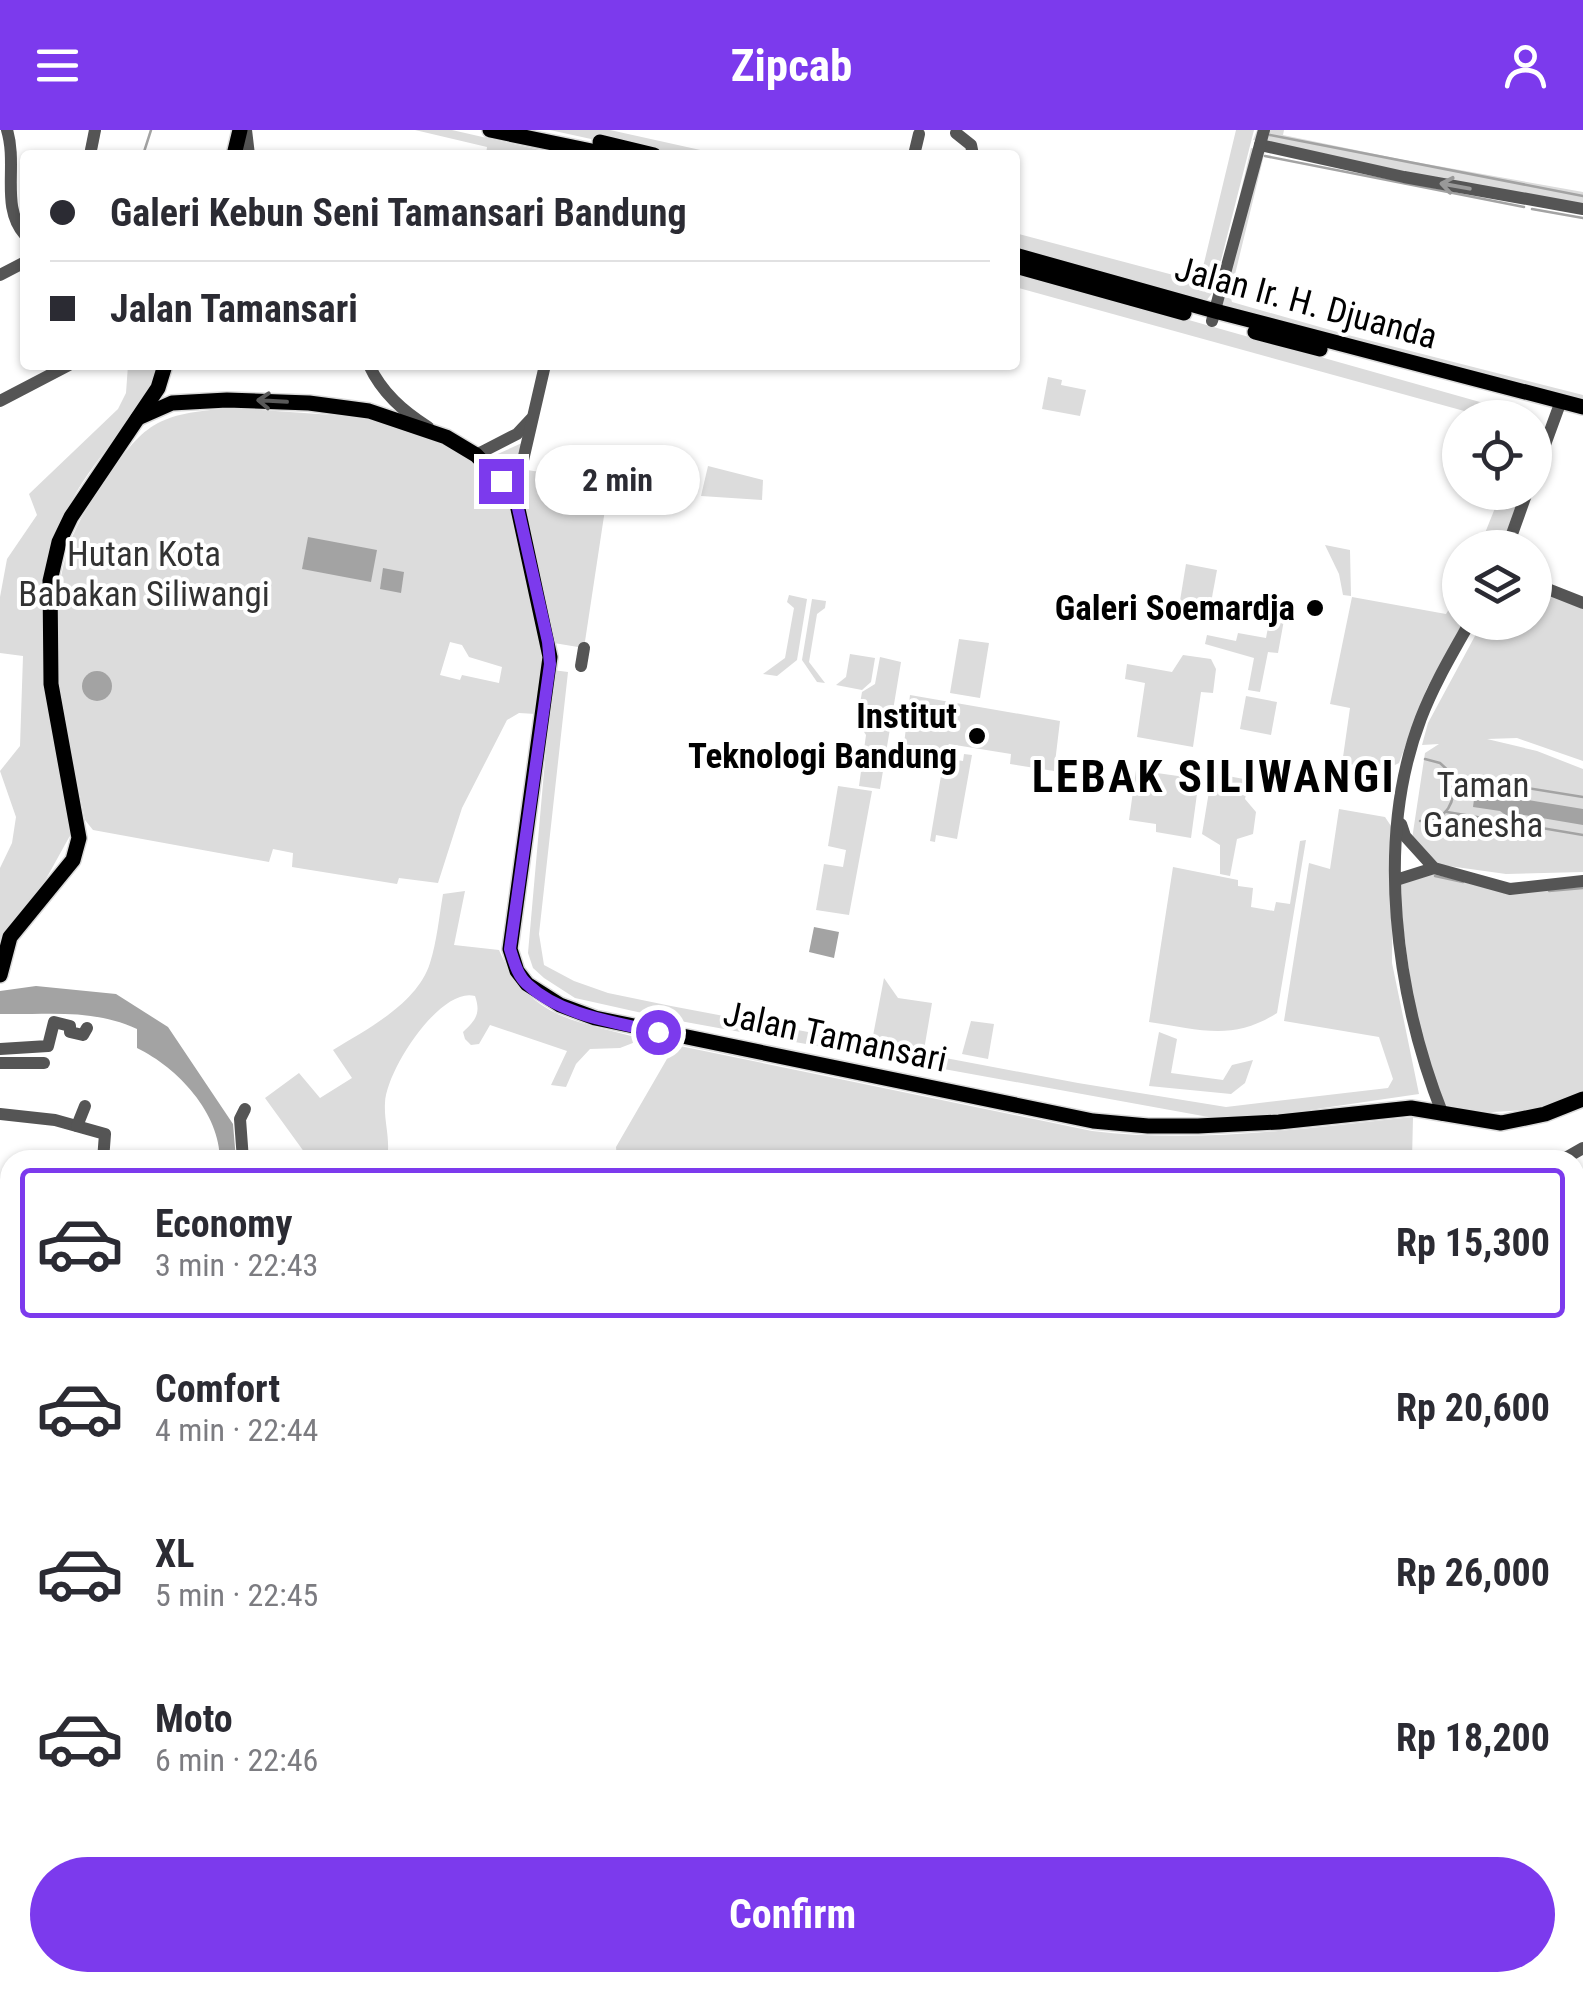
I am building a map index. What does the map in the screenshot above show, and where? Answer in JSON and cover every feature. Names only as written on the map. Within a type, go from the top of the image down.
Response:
[{"type":"main road","points":[[490,130],[590,148]]},
{"type":"main road","points":[[542,130],[590,148]]},
{"type":"main road","name":"Jalan Ir. H. Djuanda","points":[[1020,257],[1075,278]]},
{"type":"main road","name":"Jalan Ir. H. Djuanda","points":[[1020,267],[1075,278],[1559,406],[1583,417]]},
{"type":"main road","points":[[0,975],[10,937],[66,870],[78,848],[52,684],[50,582],[58,542],[158,388],[163,370]]},
{"type":"main road","points":[[158,388],[172,403]]},
{"type":"main road","points":[[138,418],[172,403],[248,400],[368,411],[446,437],[476,455],[515,495]]},
{"type":"main road","name":"Jalan Ir. H. Djuanda","points":[[1559,406],[1583,407]]},
{"type":"main road","name":"Jalan Tamansari","points":[[515,495],[550,657],[510,949],[517,971],[527,984],[560,1005],[595,1018],[1093,1121],[1198,1126],[1411,1108],[1501,1122],[1546,1114],[1583,1100]]},
{"type":"street","points":[[7,130],[7,209],[20,230]]},
{"type":"street","points":[[1214,316],[1264,130]]},
{"type":"street","points":[[956,133],[971,144],[972,150]]},
{"type":"street","points":[[915,150],[919,134]]},
{"type":"street","points":[[1260,146],[1404,177],[1583,208]]},
{"type":"street","points":[[0,400],[59,370]]},
{"type":"street","points":[[371,370],[378,384],[402,408],[446,437]]},
{"type":"street","points":[[515,495],[543,370]]},
{"type":"street","points":[[368,411],[378,384]]},
{"type":"street","points":[[1552,425],[1559,406]]},
{"type":"street","points":[[476,455],[517,434],[533,417]]},
{"type":"street","points":[[1552,591],[1583,603]]},
{"type":"street","points":[[1443,1115],[1410,1015],[1396,880],[1399,817],[1407,767],[1420,721],[1461,640]]},
{"type":"street","points":[[581,666],[584,648]]},
{"type":"street","points":[[1399,817],[1406,836],[1434,868]]},
{"type":"street","points":[[1396,880],[1434,868],[1510,889],[1583,881]]},
{"type":"street","points":[[0,1049],[48,1046],[54,1022],[83,1035],[87,1028]]},
{"type":"street","points":[[0,1062],[44,1063]]},
{"type":"street","points":[[77,1126],[84,1106]]},
{"type":"street","points":[[243,1150],[240,1119],[245,1109]]},
{"type":"street","points":[[0,1114],[105,1134],[103,1150]]},
{"type":"green space","points":[[415,130],[452,130],[540,150],[487,150]]},
{"type":"green space","points":[[550,130],[610,130],[700,150],[641,150]]},
{"type":"green space","points":[[1236,130],[1254,130],[1213,292],[1206,301],[1020,248],[1020,234],[1196,281],[1204,263]]},
{"type":"green space","points":[[1257,130],[1284,130],[1283,135],[1583,192],[1583,204],[1406,173],[1253,140]]},
{"type":"green space","points":[[1251,148],[1265,151],[1230,295],[1232,302],[1583,395],[1583,406],[1222,307],[1218,288]]},
{"type":"green space","points":[[1020,272],[1473,400],[1442,400],[1442,405],[1020,288]]},
{"type":"green space","points":[[128,370],[156,370],[138,406],[78,490],[61,531],[45,667],[46,704],[72,832],[0,962],[0,868],[12,843],[16,817],[0,771],[20,746],[23,656],[0,653],[0,597],[7,559],[37,515],[29,494],[118,409],[126,393]]},
{"type":"green space","points":[[1048,377],[1062,380],[1061,385],[1086,390],[1080,416],[1042,409]]},
{"type":"green space","name":"Hutan Kota Babakan Siliwangi","points":[[232,408],[361,417],[457,448],[479,460],[509,499],[543,655],[536,714],[519,713],[507,720],[462,808],[438,883],[399,878],[397,884],[292,867],[293,853],[273,849],[269,862],[93,830],[85,820],[56,649],[60,580],[69,546],[92,500],[142,435],[169,418]],"holes":[[[450,642],[462,645],[469,657],[502,667],[499,683],[440,675]]]},
{"type":"green space","points":[[522,443],[513,483],[491,457]]},
{"type":"green space","points":[[708,466],[763,480],[762,500],[701,496]]},
{"type":"green space","points":[[521,469],[609,483],[584,648],[548,642],[515,495]]},
{"type":"green space","points":[[1494,510],[1516,510],[1508,530],[1486,530]]},
{"type":"green space","points":[[1325,545],[1350,550],[1351,596],[1343,595],[1339,574]]},
{"type":"green space","points":[[1186,564],[1217,570],[1208,619],[1178,613]]},
{"type":"green space","points":[[789,595],[807,599],[797,660],[777,676],[763,674],[785,658],[794,608],[787,602]]},
{"type":"green space","name":"Taman Ganesha","points":[[1552,595],[1583,605],[1583,761],[1517,738],[1487,739],[1537,751],[1583,769],[1583,872],[1506,874],[1434,864],[1412,839],[1425,753],[1439,744],[1422,745],[1428,723],[1473,640],[1552,640]]},
{"type":"green space","points":[[1352,597],[1442,613],[1442,640],[1454,640],[1427,688],[1399,763],[1391,767],[1342,764],[1350,708],[1330,704]]},
{"type":"green space","points":[[812,599],[826,601],[825,608],[817,614],[809,662],[825,683],[817,682],[802,660]]},
{"type":"green space","points":[[1270,617],[1284,620],[1278,653],[1268,652],[1260,692],[1248,690],[1254,658],[1205,644],[1207,635],[1236,641],[1238,633],[1266,638]]},
{"type":"green space","points":[[959,639],[989,643],[980,698],[950,693]]},
{"type":"green space","points":[[850,654],[875,658],[871,682],[862,690],[836,685],[846,677]]},
{"type":"green space","points":[[1183,655],[1211,659],[1216,669],[1213,693],[1201,692],[1193,747],[1137,737],[1145,683],[1125,679],[1127,664],[1172,672]]},
{"type":"green space","points":[[880,657],[901,662],[880,789],[859,786],[866,735],[857,721],[862,692],[875,684]]},
{"type":"green space","points":[[553,670],[568,672],[539,934],[544,965],[574,981],[608,993],[671,1006],[1226,1107],[1388,1088],[1393,1079],[1379,1037],[1284,1021],[1309,863],[1330,869],[1339,809],[1385,817],[1393,829],[1392,963],[1419,1094],[1282,1114],[1214,1118],[669,1019],[575,998],[533,968],[528,953]]},
{"type":"green space","points":[[910,695],[1060,721],[1054,771],[1010,764],[1011,754],[949,744],[944,751],[904,744]]},
{"type":"green space","points":[[1246,696],[1277,702],[1271,735],[1240,729]]},
{"type":"green space","points":[[964,754],[972,755],[957,839],[936,835],[935,842],[930,841],[944,758],[963,761]]},
{"type":"green space","points":[[1136,770],[1199,779],[1191,838],[1156,832],[1156,824],[1129,820]]},
{"type":"green space","points":[[1212,773],[1249,780],[1245,799],[1256,812],[1253,834],[1237,839],[1230,876],[1220,874],[1220,845],[1202,834]]},
{"type":"green space","points":[[838,786],[872,791],[849,915],[816,910],[824,864],[843,867],[846,850],[828,846]]},
{"type":"green space","points":[[1306,840],[1277,1013],[1245,1028],[1230,1030],[1149,1022],[1173,867],[1238,880],[1238,886],[1253,888],[1251,907],[1274,911],[1276,902],[1290,904],[1300,841]]},
{"type":"green space","points":[[1433,871],[1510,891],[1583,885],[1583,1094],[1528,1110],[1443,1115],[1415,1015],[1397,881]]},
{"type":"green space","points":[[465,891],[454,945],[499,950],[525,990],[557,1014],[643,1039],[620,1048],[590,1049],[576,1064],[566,1087],[551,1085],[567,1051],[490,1025],[479,1044],[471,1045],[463,1032],[476,1016],[477,1002],[475,996],[461,996],[432,1017],[395,1071],[385,1103],[388,1150],[303,1150],[265,1098],[299,1073],[320,1098],[352,1078],[333,1050],[389,1014],[414,991],[430,963],[443,894]]},
{"type":"green space","points":[[884,978],[898,998],[932,1003],[924,1050],[872,1041]]},
{"type":"green space","points":[[971,1021],[994,1024],[988,1059],[962,1054]]},
{"type":"green space","points":[[1159,1032],[1177,1039],[1171,1073],[1223,1080],[1232,1065],[1253,1060],[1245,1083],[1231,1094],[1149,1086]]},
{"type":"green space","points":[[675,1045],[1092,1131],[1132,1135],[1293,1130],[1413,1117],[1412,1150],[616,1147]]},
{"type":"shaded area","points":[[308,537],[377,550],[371,582],[302,569]]},
{"type":"shaded area","points":[[383,568],[404,572],[401,593],[380,589]]},
{"type":"shaded area","points":[[97,671],[111,680],[112,686],[103,700],[97,701],[83,692],[82,686],[91,672]]},
{"type":"shaded area","points":[[1511,790],[1528,800],[1583,809],[1583,825],[1524,815],[1511,819],[1500,811],[1473,807],[1475,792],[1501,796]]},
{"type":"shaded area","points":[[814,927],[839,932],[834,958],[809,952]]},
{"type":"shaded area","points":[[36,986],[116,994],[168,1027],[233,1124],[235,1150],[219,1150],[205,1109],[167,1067],[137,1048],[137,1029],[86,1015],[0,1014],[0,991]]},
{"type":"waterway","points":[[145,150],[151,130]]},
{"type":"waterway","points":[[1270,135],[1583,196]]},
{"type":"waterway","points":[[1265,156],[1524,207]]},
{"type":"waterway","points":[[1532,209],[1583,218]]},
{"type":"waterway","points":[[1425,759],[1440,763],[1454,776],[1583,797]]},
{"type":"waterway","points":[[1420,821],[1444,814],[1452,802],[1454,776]]},
{"type":"waterway","points":[[1447,812],[1583,835]]},
{"type":"waterway","points":[[1435,876],[1463,882]]},
{"type":"waterway","points":[[1549,891],[1583,888]]},
{"type":"place","name":"Galeri Soemardja","points":[[1315,608]]},
{"type":"place","name":"Institut Teknologi Bandung","points":[[977,736]]},
{"type":"district","name":"LEBAK SILIWANGI","points":[[1214,776]]},
{"type":"route","points":[[501,481],[515,495],[550,657],[510,949],[517,971],[527,984],[560,1005],[595,1018],[658,1032]]}]
